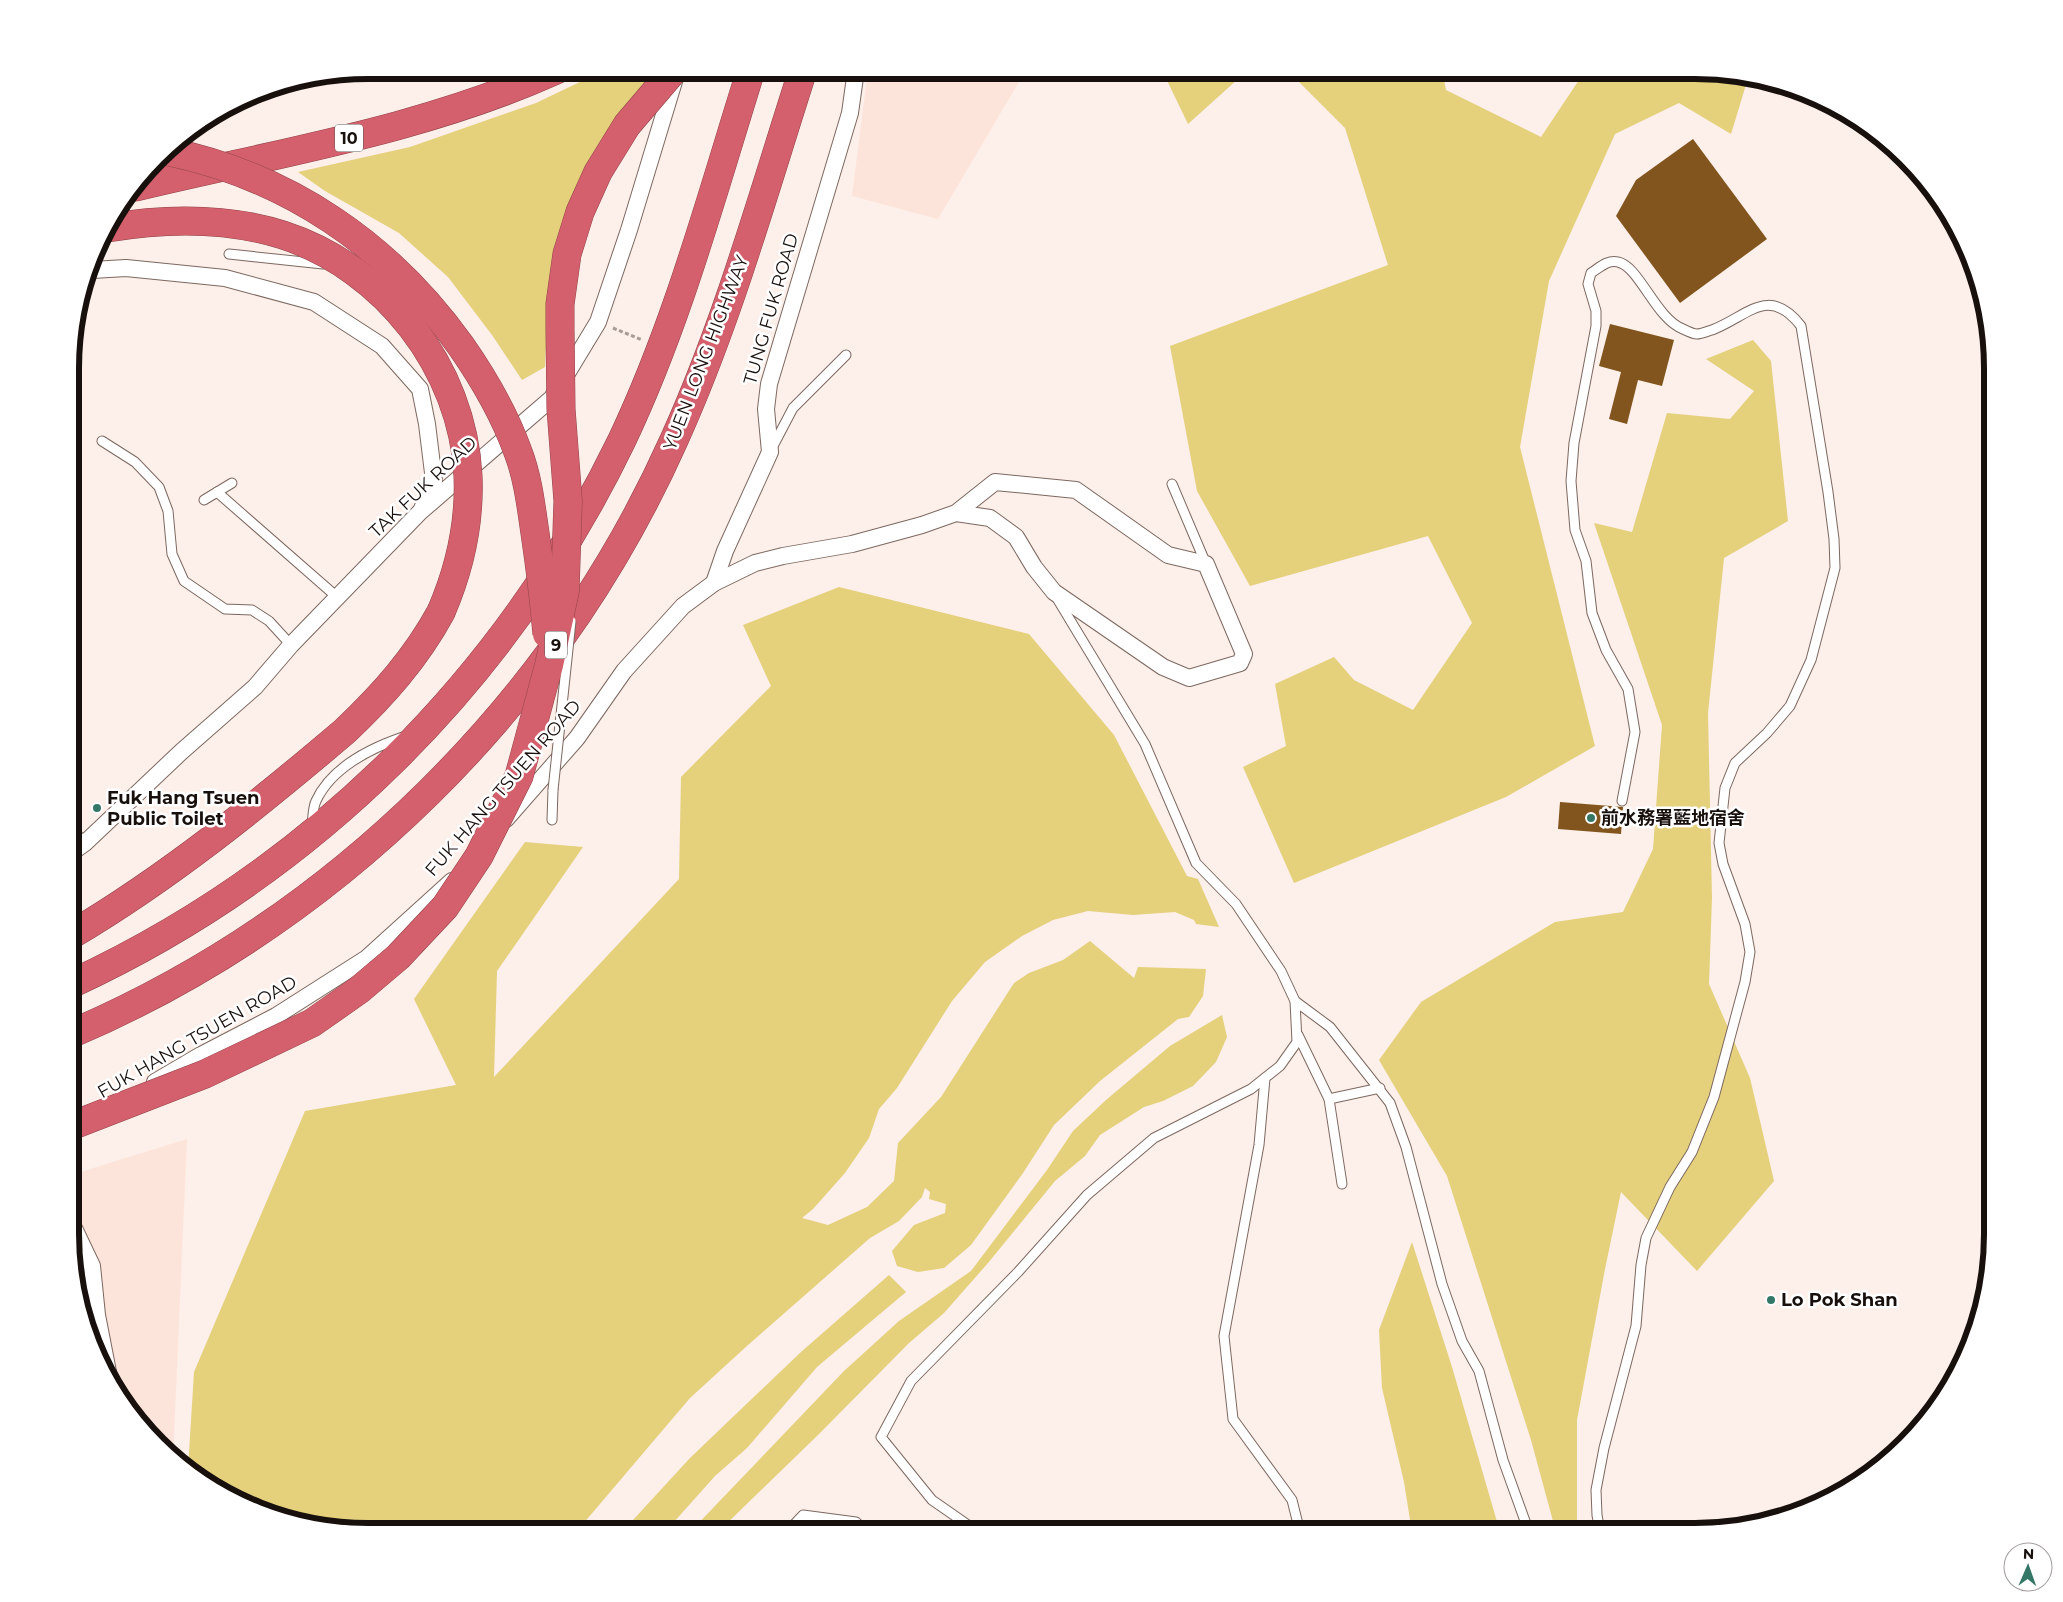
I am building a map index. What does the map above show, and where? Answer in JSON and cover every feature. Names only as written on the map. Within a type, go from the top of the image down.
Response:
[{"type":"highway","name":"10","points":[[144,184],[398,126],[507,90],[534,79]]},
{"type":"highway","points":[[79,1123],[205,1074],[289,1036],[312,1023],[351,996],[398,957],[444,907],[463,881],[493,831],[518,776],[548,665],[565,590],[568,501],[561,409],[560,304],[567,254],[580,212],[598,172],[633,119],[668,79]]},
{"type":"highway","points":[[79,980],[180,927],[256,877],[311,834],[351,800],[425,729],[471,677],[535,593],[562,550],[622,440],[642,394],[679,297],[748,79]]},
{"type":"highway","name":"YUEN LONG HIGHWAY","points":[[79,1030],[154,995],[209,964],[251,938],[336,875],[387,833],[440,783],[521,692],[567,629],[628,533],[674,442],[693,398],[733,287],[800,79]]},
{"type":"highway","points":[[174,152],[224,166],[258,180],[300,200],[338,223],[385,260],[430,306],[449,330],[486,384],[519,453],[531,504],[542,583],[548,665]]},
{"type":"highway","points":[[79,930],[123,903],[187,857],[338,736],[368,709],[402,672],[429,634],[441,612],[456,574],[467,517],[468,474],[457,415],[441,374],[409,323],[379,292],[348,267],[304,244],[284,236],[245,226],[205,221],[183,221],[115,227]]},
{"type":"street","name":"TAK FUK ROAD","points":[[79,848],[181,752],[255,687],[290,645],[420,512],[552,398],[598,322],[629,230],[673,79]]},
{"type":"street","name":"TUNG FUK ROAD","points":[[714,583],[725,551],[770,452],[766,409],[769,384],[850,113],[855,79]]},
{"type":"street","points":[[96,270],[126,268],[225,278],[314,302],[382,346],[420,389],[427,424],[434,481],[420,512]]},
{"type":"street","points":[[995,482],[1076,490],[1168,555],[1206,564],[1244,654],[1240,663],[1190,678],[1163,667],[1054,592],[1034,567],[1016,537],[990,518],[956,513],[995,482]]},
{"type":"street","name":"FUK HANG TSUEN ROAD","points":[[79,1133],[134,1095],[201,1055],[276,1016],[367,958],[455,879],[577,738],[624,670],[683,606],[714,583],[755,563],[852,544],[922,525],[956,513]]},
{"type":"street","points":[[79,1239],[92,1266],[97,1315],[104,1352]]},
{"type":"lane","points":[[229,254],[300,260],[348,267]]},
{"type":"lane","points":[[1598,1523],[1596,1490],[1604,1448],[1636,1326],[1641,1265],[1646,1238],[1670,1187],[1692,1152],[1714,1097],[1745,982],[1750,952],[1745,924],[1735,893],[1722,864],[1719,843],[1725,788],[1735,763],[1767,733],[1790,706],[1811,660],[1835,568],[1834,539],[1828,492],[1801,326],[1790,312],[1777,307],[1759,306],[1740,314],[1721,326],[1698,334],[1680,328],[1662,314],[1629,269],[1618,262],[1606,263],[1591,273],[1588,284],[1596,311],[1596,326],[1574,443],[1571,481],[1575,530],[1586,561],[1592,613],[1606,650],[1628,689],[1635,732],[1622,801]]},
{"type":"lane","points":[[770,452],[792,408],[846,356]]},
{"type":"lane","points":[[102,440],[135,462],[159,488],[168,511],[172,554],[184,581],[225,609],[252,610],[269,621],[290,645]]},
{"type":"lane","points":[[204,500],[232,483]]},
{"type":"lane","points":[[1172,484],[1206,564]]},
{"type":"lane","points":[[217,492],[337,597]]},
{"type":"lane","points":[[552,820],[573,593],[568,501]]},
{"type":"lane","points":[[965,1523],[932,1500],[881,1437],[912,1381],[1018,1272],[1086,1195],[1154,1138],[1251,1089],[1280,1066],[1297,1042],[1295,1001],[1280,971],[1236,904],[1196,863],[1145,744],[1054,592]]},
{"type":"lane","points":[[79,837],[85,843]]},
{"type":"lane","points":[[1295,1001],[1330,1026],[1390,1103],[1406,1147],[1442,1284],[1462,1341],[1479,1371],[1503,1460],[1526,1523]]},
{"type":"lane","points":[[1297,1034],[1329,1099],[1342,1184]]},
{"type":"lane","points":[[1265,1078],[1259,1145],[1224,1336],[1233,1419],[1292,1500],[1298,1523]]},
{"type":"lane","points":[[1329,1099],[1380,1088]]},
{"type":"lane","points":[[795,1523],[803,1515],[857,1523]]},
{"type":"path","points":[[598,322],[646,342]]},
{"type":"shaded area","points":[[586,79],[652,79],[605,135],[574,191],[567,212],[556,268],[546,342],[545,367],[522,380],[492,335],[448,277],[399,233],[325,191],[298,172],[410,147],[536,103]]},
{"type":"shaded area","points":[[867,79],[1021,79],[938,219],[852,196]]},
{"type":"shaded area","points":[[1166,79],[1238,79],[1188,124]]},
{"type":"shaded area","points":[[1296,79],[1444,79],[1446,90],[1541,137],[1580,79],[1714,79],[1746,83],[1731,134],[1679,103],[1615,134],[1549,281],[1520,447],[1595,746],[1506,797],[1294,883],[1243,767],[1286,746],[1275,684],[1334,657],[1354,680],[1413,710],[1472,623],[1428,536],[1250,586],[1197,491],[1170,346],[1388,265],[1345,128]]},
{"type":"shaded area","points":[[1753,340],[1771,361],[1788,521],[1724,558],[1708,713],[1712,898],[1709,984],[1750,1078],[1774,1181],[1697,1271],[1621,1192],[1577,1420],[1577,1523],[1554,1523],[1531,1440],[1447,1176],[1379,1060],[1421,1002],[1555,922],[1623,912],[1653,849],[1662,725],[1594,523],[1632,532],[1667,413],[1730,419],[1754,391],[1706,359]]},
{"type":"shaded area","points":[[839,587],[1029,634],[1114,735],[1187,876],[1198,879],[1219,927],[1196,924],[1194,920],[1175,912],[1133,915],[1088,911],[1053,920],[1022,936],[985,962],[952,1001],[897,1088],[879,1109],[869,1138],[845,1173],[813,1209],[802,1218],[828,1225],[867,1207],[894,1181],[898,1143],[941,1097],[1014,983],[1029,973],[1063,960],[1090,941],[1134,978],[1138,967],[1206,969],[1203,996],[1189,1017],[1178,1019],[1100,1081],[1054,1125],[1023,1173],[971,1245],[944,1268],[918,1272],[897,1266],[892,1251],[914,1225],[945,1213],[946,1204],[929,1199],[930,1192],[925,1188],[922,1197],[899,1221],[870,1238],[690,1398],[584,1523],[349,1523],[330,1521],[275,1508],[223,1485],[188,1461],[194,1372],[305,1111],[456,1085],[414,999],[525,842],[583,847],[497,971],[494,1077],[679,879],[681,777],[771,686],[743,625]]},
{"type":"shaded area","points":[[1222,1015],[1227,1037],[1216,1062],[1193,1086],[1163,1101],[1144,1107],[1100,1135],[1085,1156],[1055,1181],[944,1313],[909,1343],[727,1523],[699,1523],[844,1371],[899,1321],[971,1271],[1047,1170],[1073,1131],[1106,1100],[1170,1046]]},
{"type":"shaded area","points":[[187,1139],[173,1449],[150,1425],[127,1395],[117,1379],[94,1327],[84,1291],[79,1253],[79,1173]]},
{"type":"shaded area","points":[[1412,1242],[1452,1367],[1497,1523],[1411,1523],[1404,1482],[1382,1388],[1379,1330]]},
{"type":"shaded area","points":[[889,1275],[906,1292],[817,1367],[747,1448],[715,1476],[673,1523],[630,1523],[690,1458],[801,1352]]},
{"type":"building","points":[[1693,139],[1767,239],[1680,303],[1616,216],[1636,180]]},
{"type":"building","points":[[1610,324],[1674,340],[1662,386],[1638,380],[1627,424],[1609,419],[1621,372],[1599,366]]},
{"type":"building","name":"前水務署藍地宿舍","points":[[1560,802],[1623,807],[1621,834],[1558,829]]},
{"type":"place","name":"Fuk Hang Tsuen Public Toilet","points":[[97,808]]},
{"type":"place","name":"前水務署藍地宿舍","points":[[1591,818]]},
{"type":"place","name":"Lo Pok Shan","points":[[1771,1300]]}]
